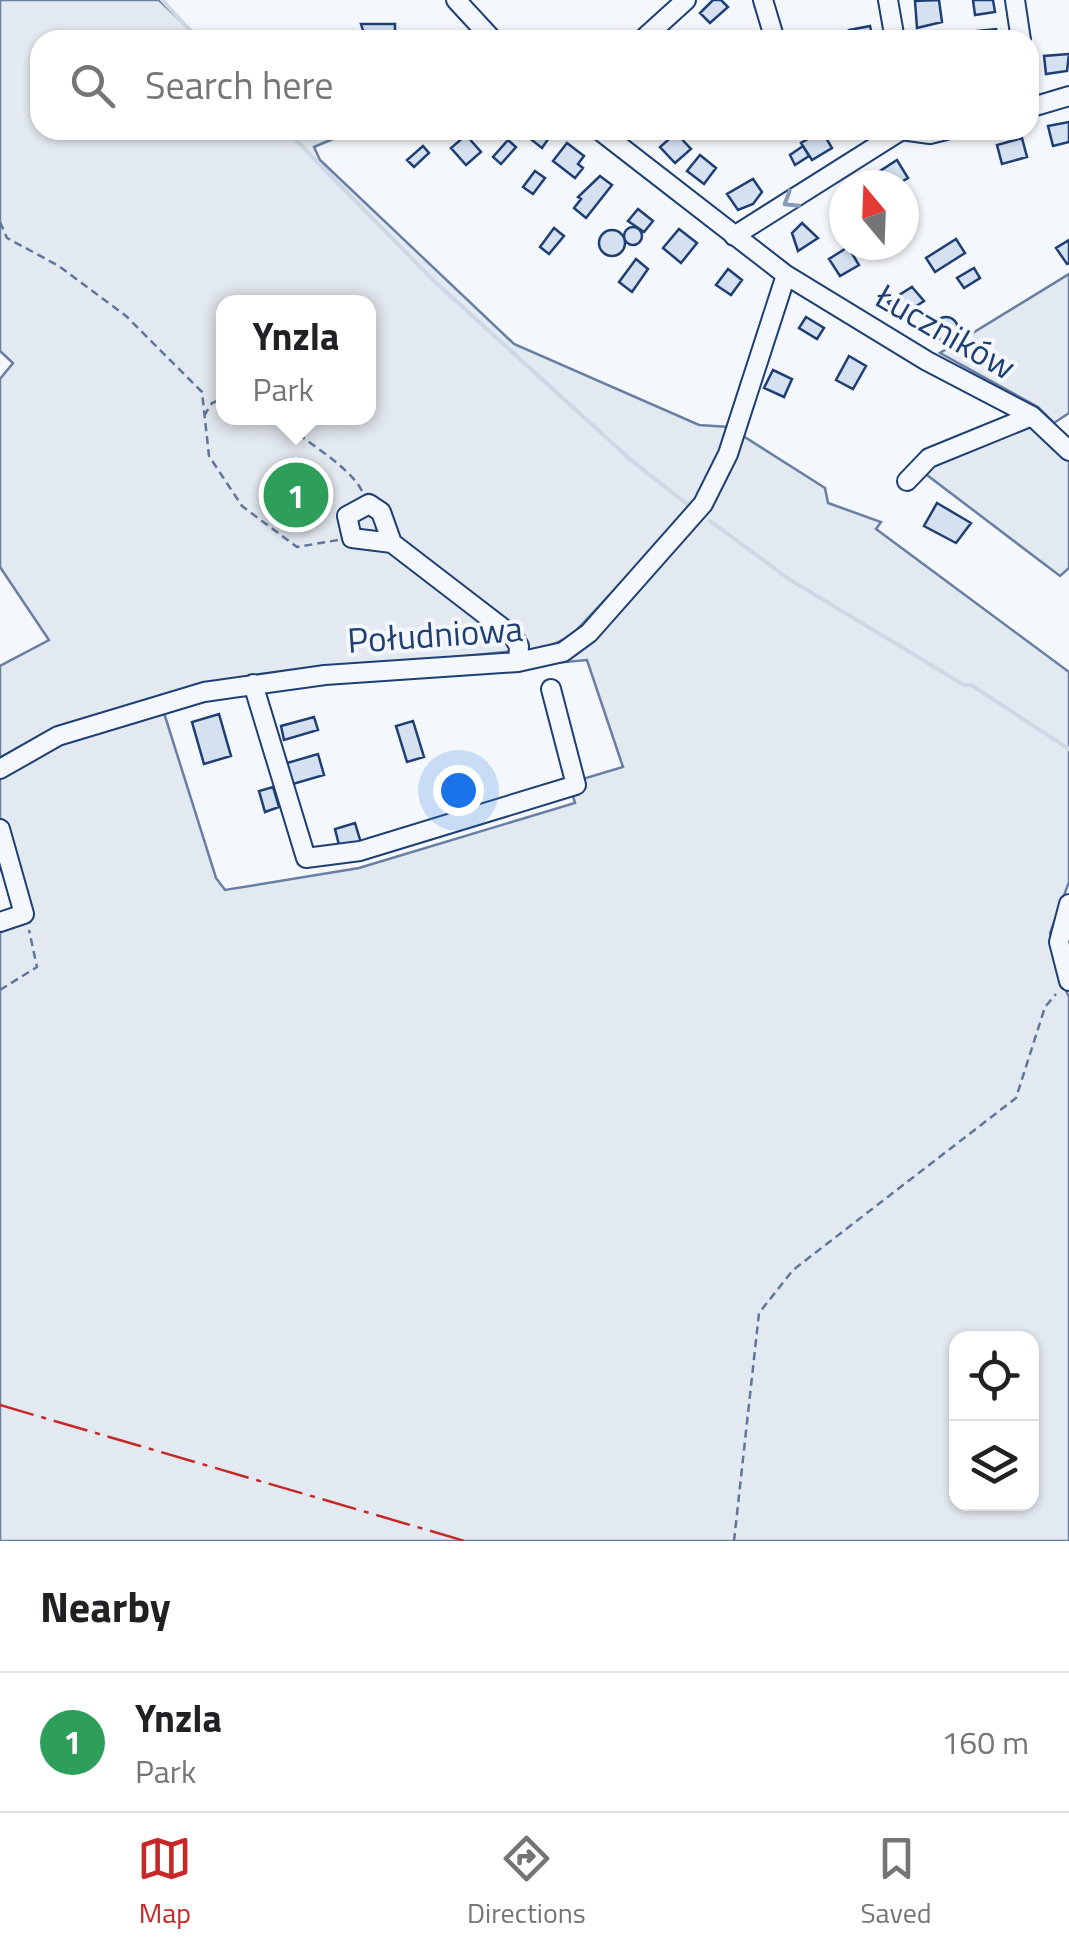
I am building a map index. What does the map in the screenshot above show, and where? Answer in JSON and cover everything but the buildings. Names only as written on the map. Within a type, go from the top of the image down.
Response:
[{"type":"street","points":[[456,0],[484,30]]},
{"type":"street","points":[[653,30],[686,0]]},
{"type":"street","points":[[763,0],[772,30]]},
{"type":"street","points":[[888,0],[893,30]]},
{"type":"street","points":[[1015,0],[1020,30]]},
{"type":"street","points":[[1039,104],[1069,96]]},
{"type":"street","name":"Łuczników","points":[[611,140],[786,275],[926,361],[1032,416],[1069,451]]},
{"type":"street","points":[[734,236],[886,140]]},
{"type":"street","name":"Południowa","points":[[0,769],[58,736],[204,692],[253,684],[518,662],[563,652],[588,632],[702,504],[728,454],[786,275]]},
{"type":"street","points":[[907,482],[929,458],[1032,416]]},
{"type":"street","points":[[1050,432],[1069,420]]},
{"type":"street","points":[[392,543],[381,512],[368,504],[347,516],[352,538],[392,543],[513,636],[519,646],[518,662]]},
{"type":"street","points":[[253,684],[306,858],[360,851],[576,784],[552,689]]},
{"type":"street","points":[[0,829],[24,914],[0,922]]},
{"type":"street","points":[[1068,980],[1059,942],[1069,904]]},
{"type":"path","points":[[0,222],[6,238],[59,266],[152,341],[202,392],[208,456],[242,506],[297,548],[352,538]]},
{"type":"path","points":[[203,417],[216,402]]},
{"type":"path","points":[[286,425],[306,444],[354,476],[368,504]]},
{"type":"path","points":[[0,990],[37,967],[24,914]]},
{"type":"path","points":[[734,1541],[758,1313],[793,1270],[1016,1098],[1045,1007],[1068,980]]},
{"type":"shaded area","points":[[0,0],[159,0],[190,30],[30,30],[30,140],[330,140],[314,147],[320,160],[514,344],[699,425],[729,427],[825,488],[828,503],[881,522],[876,529],[1069,672],[1069,882],[1050,933],[1056,969],[1069,997],[1069,1541],[0,1541],[0,928],[20,920],[0,867],[0,666],[49,640],[0,567],[0,379],[13,363],[0,351]],"holes":[[[683,516],[554,663],[587,660],[623,767],[569,783],[575,803],[359,868],[225,890],[216,878],[159,697],[334,669],[546,648],[571,636]]]},
{"type":"shaded area","points":[[1069,274],[1069,413],[1054,423],[1038,407],[940,353]]},
{"type":"shaded area","points":[[1029,425],[1069,460],[1069,568],[1060,576],[923,472],[932,463]]},
{"type":"waterway","points":[[162,0],[190,30]]},
{"type":"waterway","points":[[296,140],[433,280],[631,460],[688,505]]},
{"type":"waterway","points":[[710,521],[789,579],[964,685],[971,685],[1069,749]]},
{"type":"power","points":[[0,1405],[465,1541]]},
{"type":"place","name":"Ynzla","points":[[296,495]]}]
